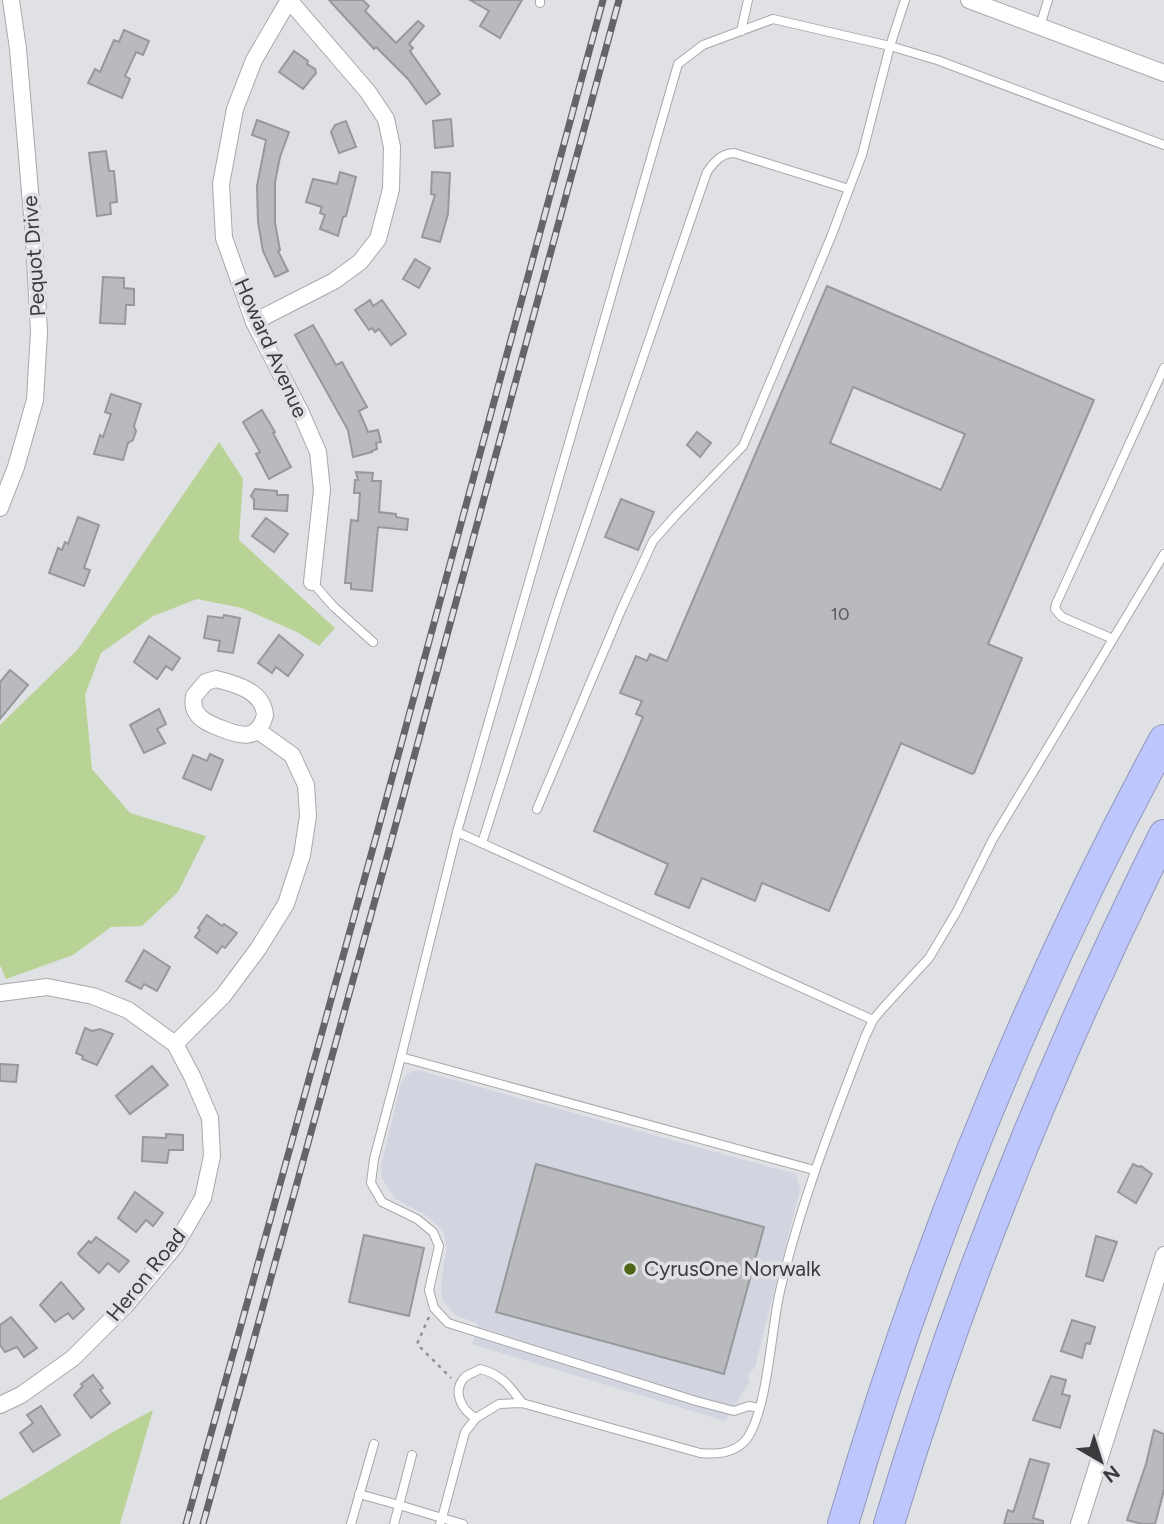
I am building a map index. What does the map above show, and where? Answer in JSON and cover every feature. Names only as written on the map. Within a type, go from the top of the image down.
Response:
[{"type":"highway","points":[[843,1524],[905,1327],[972,1149],[1057,952],[1164,740]]},
{"type":"highway","points":[[889,1524],[938,1368],[1012,1169],[1074,1021],[1164,835]]},
{"type":"street","name":"Pequot Drive","points":[[0,508],[16,467],[35,400],[39,332],[19,50],[12,0]]},
{"type":"street","points":[[254,322],[334,281],[360,261],[378,239],[391,189],[393,147],[386,119],[368,92],[289,0]]},
{"type":"street","name":"Howard Avenue","points":[[289,0],[254,60],[235,109],[221,184],[224,238],[254,322],[318,452],[322,490],[312,582]]},
{"type":"street","points":[[969,0],[1164,73]]},
{"type":"street","points":[[216,680],[259,697],[263,702],[265,715],[257,730],[251,734],[238,735],[201,719],[193,702],[200,687],[216,680]]},
{"type":"street","points":[[175,1044],[223,996],[258,949],[286,904],[302,855],[309,816],[306,785],[292,755],[257,730]]},
{"type":"street","name":"Heron Road","points":[[0,993],[47,987],[93,996],[128,1010],[175,1044],[210,1118],[212,1156],[203,1198],[175,1246],[126,1305],[73,1358],[21,1395],[0,1405]]},
{"type":"street","points":[[1079,1524],[1164,1255]]},
{"type":"lane","points":[[741,31],[747,0]]},
{"type":"lane","points":[[537,808],[653,541],[743,446],[831,237],[862,155],[890,46],[905,0]]},
{"type":"lane","points":[[1040,26],[1048,0]]},
{"type":"lane","points":[[759,1408],[749,1406],[734,1411],[696,1401],[448,1323],[433,1308],[429,1290],[439,1246],[433,1232],[417,1219],[382,1202],[371,1182],[374,1159],[457,832],[678,64],[703,45],[773,19],[890,46],[937,60],[1164,145]]},
{"type":"lane","points":[[482,843],[559,601],[707,172],[719,158],[727,153],[734,153],[849,189]]},
{"type":"lane","points":[[1113,639],[1062,617],[1055,609],[1164,368]]},
{"type":"lane","points":[[441,1521],[465,1432],[476,1418],[499,1404],[522,1403],[709,1454],[726,1453],[740,1446],[752,1430],[759,1408],[780,1291],[814,1170],[873,1020],[929,958],[957,911],[993,839],[1164,554]]},
{"type":"lane","points":[[312,582],[334,607],[373,642]]},
{"type":"lane","points":[[457,832],[873,1020]]},
{"type":"lane","points":[[401,1057],[814,1170]]},
{"type":"lane","points":[[476,1418],[461,1405],[458,1389],[465,1377],[481,1369],[494,1373],[510,1385],[522,1403]]},
{"type":"lane","points":[[351,1524],[374,1444]]},
{"type":"lane","points":[[394,1524],[412,1455]]},
{"type":"lane","points":[[359,1494],[441,1521],[463,1524]]},
{"type":"path","points":[[433,1308],[418,1344],[458,1389]]},
{"type":"shaded area","points":[[413,1071],[796,1174],[800,1189],[755,1367],[747,1376],[750,1381],[725,1421],[472,1344],[478,1324],[455,1315],[442,1300],[441,1282],[447,1249],[443,1231],[427,1216],[394,1198],[382,1178],[381,1166],[401,1083],[406,1075]]},
{"type":"green space","points":[[219,442],[243,479],[239,540],[335,628],[319,646],[297,632],[242,608],[197,599],[153,616],[101,653],[85,695],[92,769],[130,813],[206,836],[178,892],[142,926],[111,927],[73,955],[6,979],[0,965],[0,725],[78,649]]},
{"type":"green space","points":[[153,1410],[120,1524],[0,1524],[0,1500]]},
{"type":"building","points":[[329,0],[363,0],[369,6],[365,11],[396,43],[418,21],[424,26],[409,44],[413,48],[410,51],[440,94],[426,104],[408,79],[376,47],[374,49]]},
{"type":"building","points":[[470,0],[522,0],[500,38],[480,26],[489,11]]},
{"type":"building","points":[[124,30],[149,41],[143,55],[136,52],[125,76],[130,79],[122,98],[88,83],[95,69],[100,72],[114,40],[119,42]]},
{"type":"building","points":[[294,51],[308,61],[307,64],[315,69],[316,73],[303,89],[279,72]]},
{"type":"building","points":[[451,119],[453,146],[435,148],[433,121]]},
{"type":"building","points":[[257,120],[289,132],[275,182],[278,251],[288,271],[275,277],[263,251],[258,222],[257,186],[266,140],[252,135]]},
{"type":"building","points":[[346,121],[356,147],[339,153],[331,132],[335,125]]},
{"type":"building","points":[[106,151],[109,171],[114,171],[117,202],[110,203],[111,214],[97,216],[89,153]]},
{"type":"building","points":[[340,172],[356,177],[338,236],[320,229],[325,215],[320,213],[322,207],[306,202],[313,179],[337,184]]},
{"type":"building","points":[[432,172],[450,173],[448,214],[440,242],[422,237],[435,195],[431,194]]},
{"type":"building","points":[[415,259],[430,268],[419,288],[403,279]]},
{"type":"building","points":[[103,277],[124,278],[124,288],[134,289],[134,305],[126,305],[125,324],[100,323]]},
{"type":"building","points":[[827,286],[1094,400],[988,644],[1022,658],[974,773],[901,743],[829,911],[762,883],[755,901],[702,878],[689,908],[655,894],[668,864],[594,831],[643,717],[636,714],[642,701],[620,693],[636,656],[647,661],[650,654],[667,661]],"holes":[[[853,387],[965,434],[941,490],[830,443]]]},
{"type":"building","points":[[370,300],[373,306],[382,300],[406,334],[391,345],[379,329],[375,332],[372,328],[369,330],[355,310]]},
{"type":"building","points":[[313,325],[336,365],[342,362],[367,407],[359,411],[368,432],[378,430],[381,442],[376,443],[377,449],[372,452],[353,457],[348,430],[295,335]]},
{"type":"building","points":[[111,394],[141,404],[134,426],[136,431],[133,440],[128,443],[123,460],[94,454],[111,414],[105,412]]},
{"type":"building","points":[[262,410],[291,467],[269,479],[256,454],[260,452],[243,422]]},
{"type":"building","points":[[697,432],[711,443],[700,457],[687,445]]},
{"type":"building","points":[[356,472],[373,473],[372,481],[381,481],[379,512],[408,519],[407,530],[378,527],[372,591],[351,589],[351,583],[345,583],[351,520],[358,521],[360,493],[354,493],[355,480],[358,480]]},
{"type":"building","points":[[255,489],[288,495],[287,511],[254,509],[251,496]]},
{"type":"building","points":[[621,499],[654,512],[638,550],[605,537]]},
{"type":"building","points":[[78,517],[99,525],[84,568],[90,570],[84,586],[49,573],[58,548],[62,550],[65,542],[68,544]]},
{"type":"building","points":[[266,518],[288,534],[274,552],[252,536]]},
{"type":"building","points":[[224,615],[240,618],[233,653],[218,651],[220,641],[204,638],[208,616],[223,618]]},
{"type":"building","points":[[279,635],[303,655],[288,676],[276,667],[272,673],[258,663]]},
{"type":"building","points":[[149,636],[180,658],[172,670],[166,666],[157,679],[134,662]]},
{"type":"building","points":[[10,670],[28,685],[0,719],[0,682]]},
{"type":"building","points":[[159,709],[166,724],[157,729],[165,743],[144,753],[130,725]]},
{"type":"building","points":[[210,754],[223,760],[211,790],[183,778],[193,755],[207,761]]},
{"type":"building","points":[[207,915],[237,933],[225,948],[222,946],[217,953],[195,937]]},
{"type":"building","points":[[144,950],[170,967],[157,991],[144,984],[141,989],[126,981]]},
{"type":"building","points":[[85,1028],[92,1031],[100,1029],[113,1034],[97,1065],[82,1059],[83,1056],[76,1053]]},
{"type":"building","points":[[0,1064],[18,1065],[16,1082],[0,1081]]},
{"type":"building","points":[[152,1066],[168,1085],[130,1114],[116,1096]]},
{"type":"building","points":[[166,1134],[183,1135],[183,1150],[169,1150],[167,1163],[142,1161],[143,1137],[166,1138]]},
{"type":"building","name":"CyrusOne Norwalk","points":[[536,1164],[764,1227],[724,1374],[496,1312]]},
{"type":"building","points":[[1133,1164],[1152,1174],[1136,1203],[1118,1192]]},
{"type":"building","points":[[135,1192],[163,1213],[153,1226],[146,1220],[136,1232],[118,1218]]},
{"type":"building","points":[[364,1235],[424,1248],[409,1316],[349,1302]]},
{"type":"building","points":[[1096,1236],[1117,1242],[1103,1281],[1086,1276]]},
{"type":"building","points":[[96,1237],[129,1261],[119,1272],[108,1263],[99,1273],[78,1253]]},
{"type":"building","points":[[61,1282],[84,1309],[73,1319],[68,1313],[55,1322],[40,1305]]},
{"type":"building","points":[[11,1317],[37,1348],[24,1357],[17,1347],[5,1352],[0,1345],[0,1325]]},
{"type":"building","points":[[1072,1320],[1095,1327],[1090,1344],[1086,1343],[1082,1358],[1061,1351]]},
{"type":"building","points":[[93,1375],[110,1403],[91,1418],[74,1395],[83,1386],[81,1384]]},
{"type":"building","points":[[1051,1376],[1066,1380],[1062,1394],[1070,1396],[1060,1428],[1033,1420]]},
{"type":"building","points":[[41,1406],[60,1435],[33,1452],[20,1433],[33,1423],[27,1415]]},
{"type":"building","points":[[1154,1430],[1164,1434],[1164,1490],[1155,1524],[1142,1524],[1127,1520],[1146,1464]]},
{"type":"building","points":[[1030,1459],[1049,1464],[1033,1518],[1043,1521],[1043,1524],[1004,1524],[1008,1510],[1014,1510]]},
{"type":"railway","points":[[186,1524],[603,0]]},
{"type":"railway","points":[[203,1524],[619,0]]},
{"type":"place","name":"CyrusOne Norwalk","points":[[630,1269]]}]
